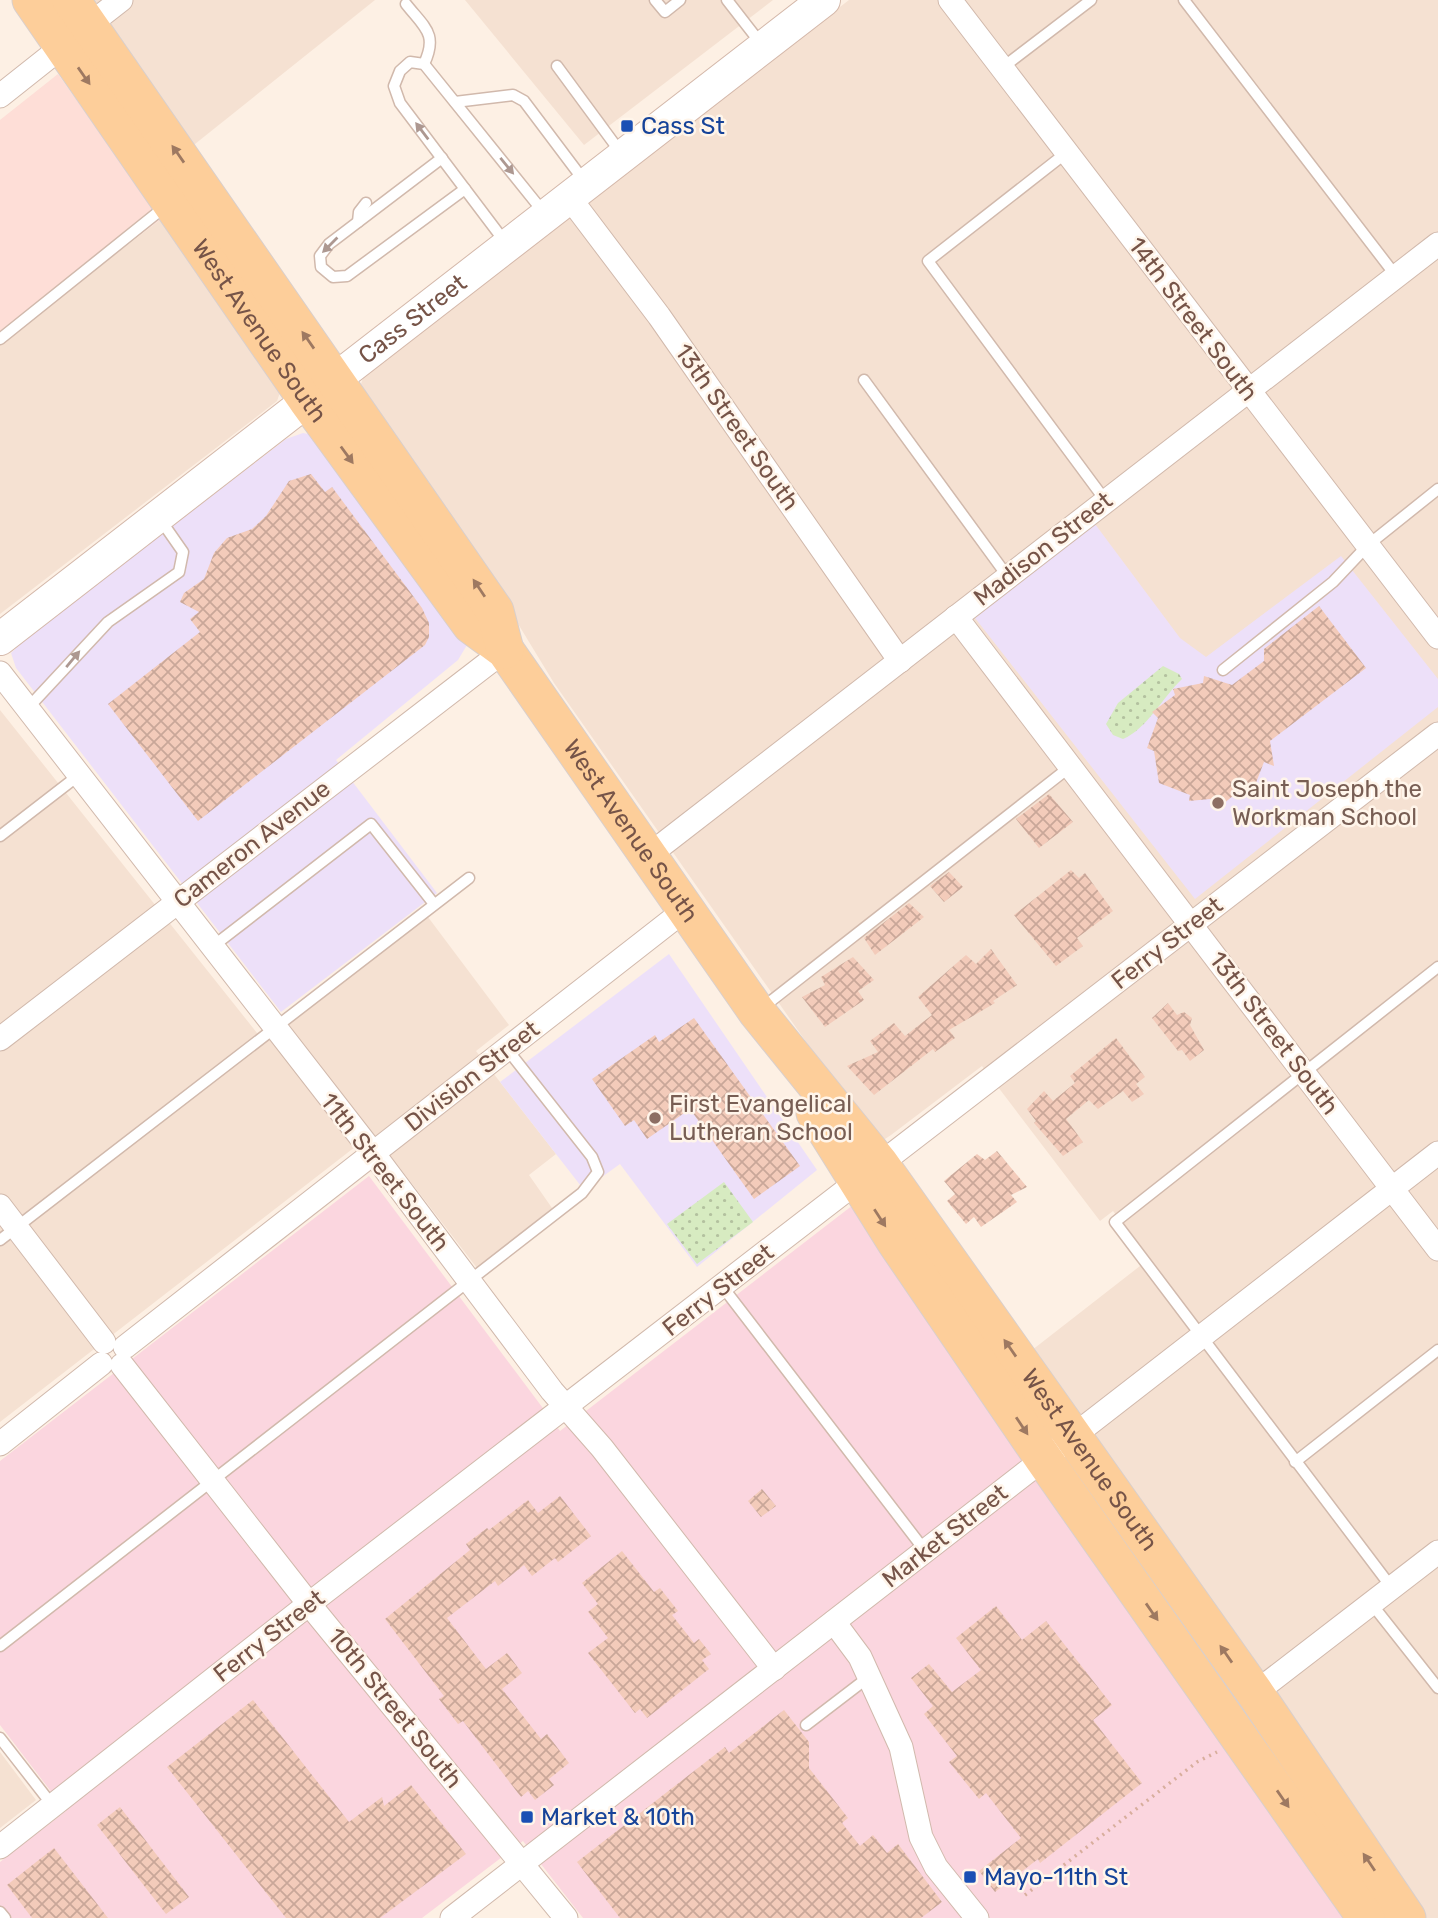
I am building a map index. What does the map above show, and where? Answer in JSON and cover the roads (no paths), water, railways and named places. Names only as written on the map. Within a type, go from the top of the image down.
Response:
[{"type":"main road","name":"West Avenue South","points":[[31,0],[74,24],[320,389],[471,625],[505,650],[649,855],[868,1173],[1043,1458],[1366,1918]]},
{"type":"main road","name":"West Avenue South","points":[[74,24],[172,201],[320,389]]},
{"type":"main road","name":"West Avenue South","points":[[868,1173],[1072,1436],[1255,1693],[1407,1918]]},
{"type":"street","points":[[0,96],[74,24],[121,0]]},
{"type":"street","name":"Cass Street","points":[[0,639],[824,0]]},
{"type":"street","name":"14th Street South","points":[[950,0],[1438,637]]},
{"type":"street","name":"13th Street South","points":[[567,198],[659,316],[900,661]]},
{"type":"street","name":"Madison Street","points":[[649,855],[1438,244]]},
{"type":"street","name":"13th Street South","points":[[956,617],[1438,1249]]},
{"type":"street","name":"Cameron Avenue","points":[[0,1039],[505,650]]},
{"type":"street","name":"11th Street South","points":[[0,673],[273,1028],[373,1153],[552,1391],[569,1407],[774,1669]]},
{"type":"street","name":"Ferry Street","points":[[0,1847],[309,1604],[569,1407],[1438,734]]},
{"type":"street","name":"Division Street","points":[[0,1444],[686,909]]},
{"type":"street","name":"Market Street","points":[[452,1918],[1438,1153]]},
{"type":"street","name":"10th Street South","points":[[0,1206],[8,1234],[113,1355],[309,1604],[566,1918]]},
{"type":"street","points":[[1255,1693],[1438,1552]]},
{"type":"street","points":[[834,1622],[870,1676],[901,1747],[922,1838],[936,1867],[974,1917]]},
{"type":"lane","points":[[654,0],[665,12],[680,0]]},
{"type":"lane","points":[[727,0],[763,47]]},
{"type":"lane","points":[[1002,68],[1091,0]]},
{"type":"lane","points":[[1184,0],[1396,276]]},
{"type":"lane","points":[[406,4],[431,36],[432,47],[424,64]]},
{"type":"lane","points":[[507,245],[400,103],[394,86],[400,72],[410,62],[424,64],[455,102],[567,198]]},
{"type":"lane","points":[[557,66],[623,155]]},
{"type":"lane","points":[[455,102],[504,96],[524,100],[567,198]]},
{"type":"lane","points":[[1066,153],[928,261],[1105,500]]},
{"type":"lane","points":[[442,158],[329,244],[320,256],[321,268],[333,277],[347,276],[465,189]]},
{"type":"lane","points":[[381,193],[393,195]]},
{"type":"lane","points":[[0,339],[172,201]]},
{"type":"lane","points":[[358,222],[359,212],[366,203]]},
{"type":"lane","points":[[864,380],[1008,577]]},
{"type":"lane","points":[[1223,670],[1333,582],[1368,545],[1438,489]]},
{"type":"lane","points":[[27,709],[108,622],[179,572],[183,552],[159,516]]},
{"type":"lane","points":[[757,1012],[1071,766]]},
{"type":"lane","points":[[0,836],[79,775]]},
{"type":"lane","points":[[212,947],[371,824],[434,904]]},
{"type":"lane","points":[[8,1234],[469,878]]},
{"type":"lane","points":[[1392,1588],[1115,1222],[1438,967]]},
{"type":"lane","points":[[0,1646],[582,1192],[598,1172],[592,1157],[507,1049]]},
{"type":"lane","points":[[723,1286],[926,1552]]},
{"type":"lane","points":[[1295,1462],[1438,1350]]},
{"type":"lane","points":[[1371,1603],[1438,1688]]},
{"type":"lane","points":[[806,1725],[870,1676]]},
{"type":"lane","points":[[0,1738],[53,1806]]},
{"type":"lane","points":[[0,1912],[5,1918]]},
{"type":"place","name":"Cass St","points":[[627,126]]},
{"type":"place","name":"Saint Joseph the Workman School","points":[[1218,803]]},
{"type":"place","name":"First Evangelical Lutheran School","points":[[655,1118]]},
{"type":"place","name":"Market & 10th","points":[[527,1817]]},
{"type":"place","name":"Mayo-11th St","points":[[970,1877]]}]
